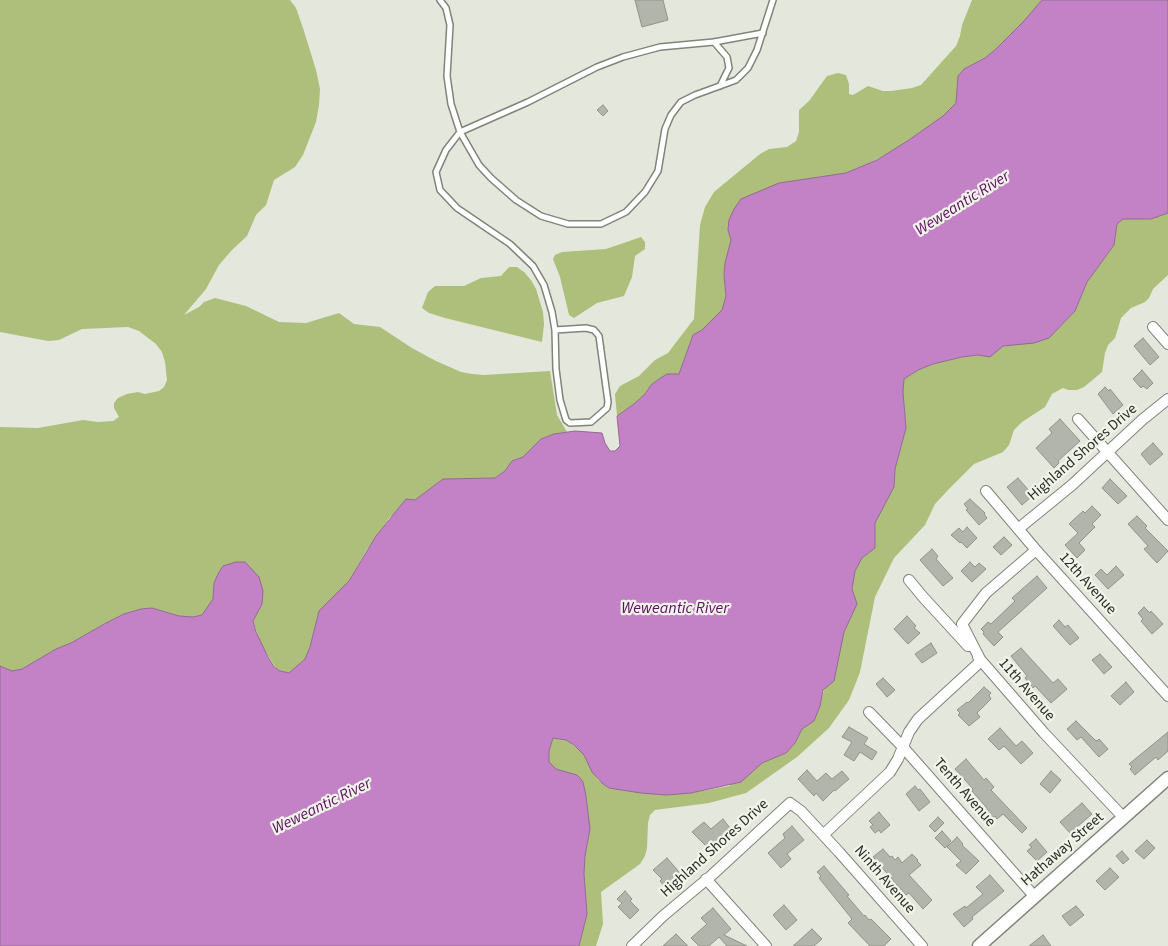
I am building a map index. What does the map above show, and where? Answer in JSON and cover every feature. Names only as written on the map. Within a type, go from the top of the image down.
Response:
[{"type":"street","points":[[1153,327],[1168,344]]},
{"type":"street","name":"Highland Shores Drive","points":[[1018,529],[1168,399]]},
{"type":"street","points":[[1078,419],[1168,520]]},
{"type":"street","name":"12th Avenue","points":[[986,491],[1036,550],[1168,696]]},
{"type":"street","points":[[823,835],[890,772],[898,759],[909,732],[918,719],[981,661],[962,624],[986,593],[1036,550]]},
{"type":"street","name":"11th Avenue","points":[[909,580],[1044,733],[1124,818]]},
{"type":"street","name":"Tenth Avenue","points":[[869,712],[902,746],[1035,897]]},
{"type":"street","name":"Hathaway Street","points":[[978,946],[1168,778]]},
{"type":"street","name":"Highland Shores Drive","points":[[632,946],[790,803],[823,835]]},
{"type":"street","name":"Ninth Avenue","points":[[823,835],[922,946]]},
{"type":"street","points":[[706,879],[766,946]]},
{"type":"lane","points":[[440,0],[446,8],[450,25],[447,76],[451,104],[460,132],[479,164],[491,178],[516,200],[541,216],[568,224],[600,224],[626,212],[645,192],[658,171],[665,128],[671,115],[681,102],[736,80],[748,68],[757,50],[773,0]]},
{"type":"lane","points":[[555,330],[586,328],[594,330],[599,336],[608,402],[607,408],[591,422],[570,423],[566,420],[560,400],[552,312],[544,285],[533,266],[510,244],[457,208],[440,190],[436,172],[446,150],[460,132],[623,57],[660,48],[714,42],[763,33]]},
{"type":"lane","points":[[714,42],[727,57],[729,68],[720,86]]},
{"type":"green space","points":[[0,0],[290,0],[296,8],[316,70],[320,89],[316,122],[303,155],[295,167],[274,180],[266,205],[256,215],[247,236],[219,265],[206,289],[184,315],[204,302],[215,298],[246,306],[279,322],[306,323],[339,313],[354,324],[380,327],[412,348],[461,372],[484,375],[550,371],[557,415],[567,432],[541,439],[523,457],[512,461],[505,471],[495,478],[443,479],[390,517],[366,551],[349,581],[319,611],[305,659],[289,673],[280,671],[275,667],[261,644],[253,621],[262,604],[214,583],[213,599],[202,615],[193,617],[179,616],[152,608],[141,609],[124,614],[106,623],[22,669],[12,671],[0,666],[0,427],[38,428],[83,420],[113,421],[119,417],[114,408],[114,403],[118,398],[138,392],[145,394],[159,391],[164,387],[167,380],[162,352],[156,344],[139,331],[128,327],[82,329],[59,340],[48,341],[0,332]]},
{"type":"green space","points":[[972,0],[1042,0],[1024,22],[996,49],[985,58],[964,69],[958,77],[956,103],[927,128],[891,152],[860,168],[846,173],[779,183],[728,230],[731,240],[725,263],[726,296],[722,310],[702,330],[693,335],[679,374],[667,374],[651,385],[645,394],[617,416],[615,394],[620,386],[639,376],[655,360],[668,353],[694,319],[700,225],[705,207],[714,192],[760,154],[769,149],[787,147],[796,141],[799,132],[799,110],[809,101],[827,76],[838,73],[846,75],[849,84],[849,94],[853,95],[868,86],[883,91],[891,91],[921,85],[956,46]]},
{"type":"green space","points":[[1168,213],[1168,275],[1153,289],[1145,302],[1131,308],[1121,318],[1115,338],[1108,345],[1105,353],[1102,372],[1084,387],[1077,390],[1063,388],[1052,394],[1045,407],[1022,422],[1014,430],[1009,445],[1003,452],[974,464],[949,489],[935,504],[925,525],[894,558],[875,597],[860,672],[849,700],[829,728],[797,757],[746,793],[709,803],[655,810],[650,815],[647,848],[640,864],[601,892],[603,924],[596,946],[579,946],[587,914],[584,874],[588,842],[588,813],[583,782],[577,775],[556,769],[549,762],[549,751],[553,738],[566,740],[573,745],[584,755],[598,780],[609,788],[691,793],[729,786],[762,763],[786,753],[795,743],[802,729],[814,720],[844,632],[857,604],[852,589],[855,571],[862,558],[875,548],[875,523],[894,487],[895,469],[906,428],[903,392],[904,379],[918,370],[933,364],[962,357],[984,356],[1003,346],[1049,338],[1075,311],[1087,282],[1114,245],[1117,224],[1123,219],[1151,219]]},
{"type":"green space","points":[[641,237],[645,242],[645,249],[635,256],[632,277],[624,296],[597,303],[574,318],[569,315],[560,277],[553,259],[555,255],[562,252],[606,249]]},
{"type":"green space","points":[[509,267],[517,267],[524,272],[536,289],[543,312],[542,342],[445,318],[429,313],[422,308],[428,292],[435,286],[464,286],[481,278],[501,276]]},
{"type":"water","name":"Weweantic River","points":[[1042,0],[1168,0],[1168,213],[1151,219],[1123,219],[1117,224],[1114,245],[1087,282],[1075,311],[1049,338],[1034,343],[1003,346],[990,357],[978,355],[933,364],[918,370],[904,379],[903,392],[906,428],[895,469],[894,487],[875,523],[875,548],[862,558],[855,571],[852,589],[857,604],[844,632],[834,681],[823,690],[820,706],[814,721],[802,729],[795,743],[786,753],[762,763],[741,782],[691,793],[666,795],[609,788],[592,772],[584,755],[574,745],[566,740],[553,738],[549,751],[549,762],[556,769],[577,775],[583,782],[586,796],[590,829],[584,874],[587,914],[579,946],[0,946],[0,666],[12,671],[22,669],[106,623],[124,614],[141,609],[152,608],[179,616],[193,617],[202,615],[213,599],[214,583],[223,566],[236,562],[245,562],[259,577],[263,591],[262,604],[253,621],[256,632],[274,667],[289,673],[305,659],[319,611],[349,581],[376,536],[406,499],[415,500],[443,479],[495,478],[505,471],[512,461],[523,457],[541,439],[554,434],[575,431],[602,433],[610,451],[615,451],[620,446],[617,416],[634,404],[659,379],[667,374],[679,374],[693,335],[702,330],[722,310],[726,296],[725,263],[731,240],[728,230],[729,220],[741,199],[779,183],[846,173],[877,160],[909,140],[943,116],[956,103],[958,76],[964,69],[985,58],[996,49]]},
{"type":"building","points":[[635,0],[663,0],[668,20],[642,27]]},
{"type":"building","points":[[603,105],[608,111],[603,116],[597,110]]},
{"type":"building","points":[[1143,338],[1159,357],[1150,365],[1134,346]]},
{"type":"building","points":[[1142,370],[1153,383],[1147,389],[1143,386],[1141,388],[1133,379]]},
{"type":"building","points":[[1105,387],[1109,391],[1110,389],[1123,405],[1113,414],[1098,394]]},
{"type":"building","points":[[1060,419],[1080,441],[1058,461],[1059,463],[1054,468],[1036,448],[1052,433],[1049,429]]},
{"type":"building","points":[[1153,443],[1163,454],[1150,465],[1141,454]]},
{"type":"building","points":[[1018,478],[1031,493],[1028,495],[1030,498],[1022,505],[1007,487]]},
{"type":"building","points":[[1110,479],[1127,496],[1118,504],[1102,488]]},
{"type":"building","points":[[970,499],[985,513],[987,518],[979,525],[966,510],[968,509],[964,504]]},
{"type":"building","points":[[1092,506],[1101,515],[1092,524],[1095,527],[1079,543],[1085,550],[1077,558],[1065,545],[1078,533],[1069,524],[1083,511],[1085,513]]},
{"type":"building","points":[[1137,516],[1147,526],[1145,528],[1168,551],[1157,563],[1144,549],[1148,546],[1128,524]]},
{"type":"building","points":[[967,527],[977,538],[967,548],[951,535],[959,528],[963,532]]},
{"type":"building","points":[[1004,537],[1012,545],[1001,555],[993,547]]},
{"type":"building","points":[[932,549],[938,556],[936,559],[953,578],[943,586],[920,560]]},
{"type":"building","points":[[970,562],[975,567],[979,563],[986,569],[972,582],[961,571]]},
{"type":"building","points":[[1116,566],[1124,575],[1108,589],[1095,575],[1101,569],[1107,575]]},
{"type":"building","points":[[1037,576],[1047,588],[998,632],[1003,637],[994,646],[981,629],[988,622],[991,624],[1015,601],[1012,598]]},
{"type":"building","points":[[1144,607],[1150,613],[1151,611],[1163,624],[1152,634],[1141,621],[1143,619],[1138,613]]},
{"type":"building","points":[[907,616],[916,626],[914,628],[920,633],[908,644],[894,629]]},
{"type":"building","points":[[1059,620],[1065,627],[1068,625],[1079,638],[1070,645],[1053,626]]},
{"type":"building","points":[[931,643],[937,653],[922,663],[915,654]]},
{"type":"building","points":[[1021,648],[1053,683],[1058,679],[1067,689],[1051,703],[1035,686],[1033,688],[1025,678],[1027,676],[1011,656]]},
{"type":"building","points":[[1100,654],[1112,667],[1104,674],[1092,660]]},
{"type":"building","points":[[883,678],[895,690],[887,697],[876,684]]},
{"type":"building","points":[[1126,682],[1134,692],[1120,705],[1111,696]]},
{"type":"building","points":[[984,687],[991,693],[989,695],[991,699],[977,713],[980,717],[969,726],[958,715],[960,713],[957,710],[968,703]]},
{"type":"building","points":[[1076,721],[1095,740],[1099,739],[1108,749],[1099,757],[1081,737],[1077,740],[1067,729]]},
{"type":"building","points":[[849,727],[868,738],[864,744],[877,752],[872,760],[860,752],[854,761],[844,755],[852,742],[842,737]]},
{"type":"building","points":[[1000,728],[1016,746],[1022,741],[1033,753],[1021,764],[1004,746],[999,750],[988,739]]},
{"type":"building","points":[[1168,732],[1168,751],[1158,760],[1156,757],[1135,775],[1130,769],[1132,767],[1129,764]]},
{"type":"building","points":[[966,759],[984,780],[986,778],[994,787],[991,790],[1027,828],[1022,833],[1003,814],[997,819],[995,816],[991,819],[985,813],[988,810],[986,807],[955,769]]},
{"type":"building","points":[[807,770],[817,781],[826,773],[832,779],[842,771],[849,779],[823,801],[816,793],[814,796],[798,779]]},
{"type":"building","points":[[1051,771],[1061,780],[1050,793],[1040,784]]},
{"type":"building","points":[[915,786],[918,790],[920,789],[930,802],[919,811],[906,794]]},
{"type":"building","points":[[1082,803],[1092,814],[1070,833],[1060,822]]},
{"type":"building","points":[[879,812],[890,825],[881,833],[879,830],[875,833],[870,827],[873,825],[869,821]]},
{"type":"building","points":[[938,817],[944,823],[935,832],[929,826]]},
{"type":"building","points":[[723,819],[730,828],[708,848],[692,832],[704,822],[711,829]]},
{"type":"building","points":[[792,826],[804,840],[787,854],[791,859],[781,868],[768,853],[785,838],[783,834]]},
{"type":"building","points":[[942,831],[951,841],[945,848],[935,838]]},
{"type":"building","points":[[957,837],[962,845],[979,861],[966,874],[956,865],[961,861],[947,847]]},
{"type":"building","points":[[1036,839],[1047,852],[1037,861],[1027,851],[1032,847],[1029,845]]},
{"type":"building","points":[[1147,840],[1155,848],[1144,859],[1135,851]]},
{"type":"building","points":[[883,849],[895,860],[898,857],[902,863],[912,854],[918,860],[921,865],[909,875],[932,900],[923,909],[909,893],[906,895],[873,857]]},
{"type":"building","points":[[1122,851],[1129,859],[1123,864],[1116,856]]},
{"type":"building","points":[[667,858],[680,873],[665,887],[660,881],[662,879],[653,870]]},
{"type":"building","points":[[824,866],[864,916],[869,920],[871,919],[891,939],[884,946],[870,946],[848,923],[852,919],[819,878],[821,876],[817,872]]},
{"type":"building","points":[[1110,868],[1119,877],[1105,890],[1096,881]]},
{"type":"building","points":[[990,875],[1004,891],[972,917],[973,919],[964,927],[953,914],[965,906],[966,908],[983,894],[976,887]]},
{"type":"building","points":[[625,891],[632,899],[630,901],[639,910],[630,919],[618,907],[622,903],[617,899]]},
{"type":"building","points":[[784,905],[797,920],[786,930],[773,915]]},
{"type":"building","points":[[1076,906],[1084,915],[1070,926],[1062,916]]},
{"type":"building","points":[[713,908],[731,929],[724,935],[747,946],[727,946],[719,937],[709,946],[699,946],[691,938],[707,924],[701,918]]},
{"type":"building","points":[[812,929],[822,939],[814,946],[793,946]]},
{"type":"building","points":[[676,934],[688,946],[663,946]]},
{"type":"building","points":[[1043,935],[1051,946],[1029,946]]}]
